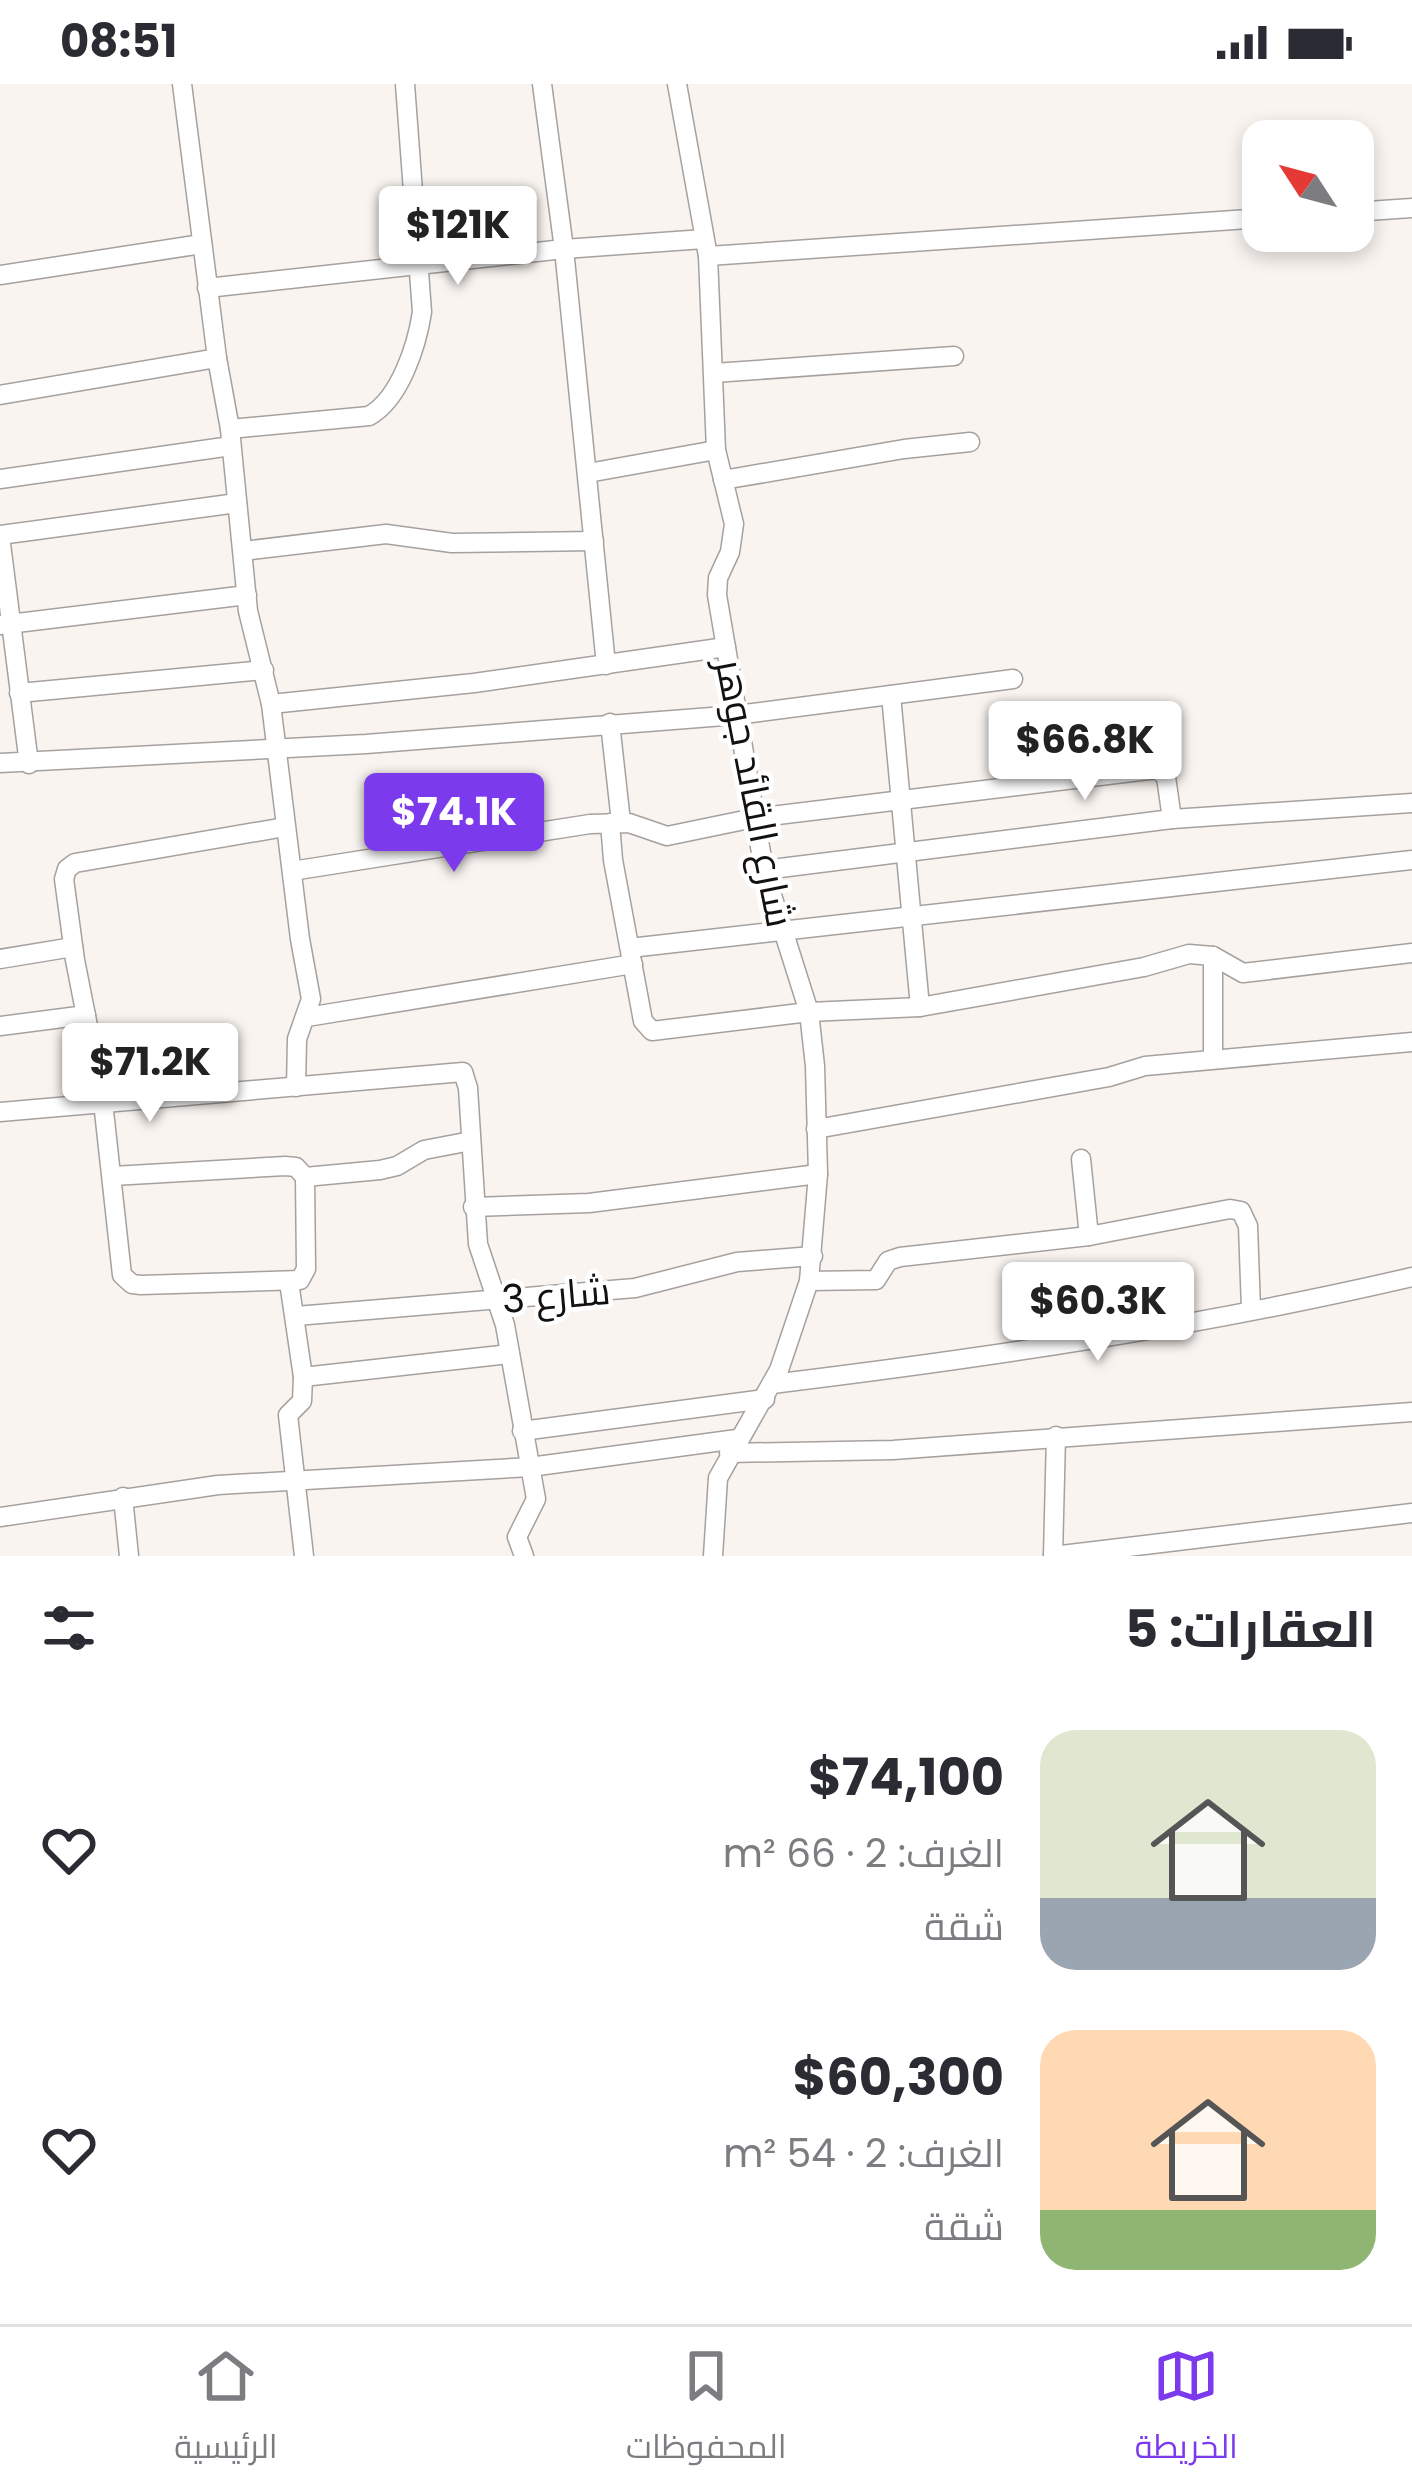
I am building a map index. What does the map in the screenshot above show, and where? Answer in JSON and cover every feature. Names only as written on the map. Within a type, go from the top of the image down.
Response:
[{"type":"street","points":[[182,84],[231,437],[247,595],[271,704],[311,999],[297,1039],[296,1087]]},
{"type":"street","points":[[0,479],[376,412],[414,348],[422,312],[405,84]]},
{"type":"street","points":[[542,84],[564,249],[606,665]]},
{"type":"street","name":"شارع القائد جوهر","points":[[677,84],[706,247],[716,450],[734,524],[734,538],[717,586],[764,870],[808,1012],[815,1066],[818,1174],[809,1281],[768,1391],[733,1446],[716,1492],[712,1556]]},
{"type":"street","points":[[1374,211],[1412,208]]},
{"type":"street","points":[[207,288],[564,249],[706,247],[1242,219]]},
{"type":"street","points":[[0,275],[202,244]]},
{"type":"street","points":[[713,373],[954,356]]},
{"type":"street","points":[[0,395],[217,358]]},
{"type":"street","points":[[723,480],[970,442]]},
{"type":"street","points":[[587,473],[716,450]]},
{"type":"street","points":[[28,764],[5,625],[0,542],[237,503]]},
{"type":"street","points":[[243,550],[386,534],[475,544],[594,541]]},
{"type":"street","points":[[5,625],[247,595]]},
{"type":"street","points":[[271,704],[726,647]]},
{"type":"street","points":[[19,693],[264,670]]},
{"type":"street","points":[[0,763],[275,750],[737,716],[1013,679]]},
{"type":"street","points":[[891,695],[920,1007]]},
{"type":"street","points":[[610,723],[616,822],[613,860],[648,1030],[808,1012],[920,1007],[1144,967],[1189,954],[1213,956],[1243,974],[1412,953]]},
{"type":"street","points":[[292,871],[616,822],[667,836],[754,818],[1156,769],[1166,777],[1172,819]]},
{"type":"street","points":[[764,870],[1172,819],[1412,803]]},
{"type":"street","points":[[113,1176],[296,1167],[305,1177],[305,1274],[289,1282],[132,1284],[122,1276],[103,1102],[64,879],[69,866],[285,827]]},
{"type":"street","points":[[307,1017],[781,933],[1412,860]]},
{"type":"street","points":[[0,959],[73,947]]},
{"type":"street","points":[[1213,956],[1214,1059]]},
{"type":"street","points":[[0,1026],[86,1015]]},
{"type":"street","points":[[816,1129],[1109,1077],[1145,1066],[1412,1042]]},
{"type":"street","points":[[0,1112],[459,1070],[467,1079],[473,1207],[484,1269],[499,1300],[536,1498],[518,1537],[524,1556]]},
{"type":"street","points":[[305,1177],[380,1171],[424,1150],[472,1141]]},
{"type":"street","points":[[1081,1159],[1089,1236]]},
{"type":"street","points":[[473,1207],[589,1203],[818,1174]]},
{"type":"street","points":[[809,1281],[876,1280],[888,1261],[900,1257],[1089,1236],[1230,1209],[1240,1211],[1248,1226],[1251,1309]]},
{"type":"street","name":"شارع 3","points":[[296,1316],[634,1288],[737,1262],[813,1256]]},
{"type":"street","points":[[522,1431],[956,1362],[1412,1277]]},
{"type":"street","points":[[289,1282],[303,1377],[302,1401],[288,1415],[304,1556]]},
{"type":"street","points":[[303,1377],[510,1354]]},
{"type":"street","points":[[0,1517],[123,1497],[295,1479],[434,1475],[733,1446],[892,1450],[1412,1412]]},
{"type":"street","points":[[1056,1436],[1053,1556],[1412,1513]]},
{"type":"street","points":[[123,1497],[129,1556]]}]
